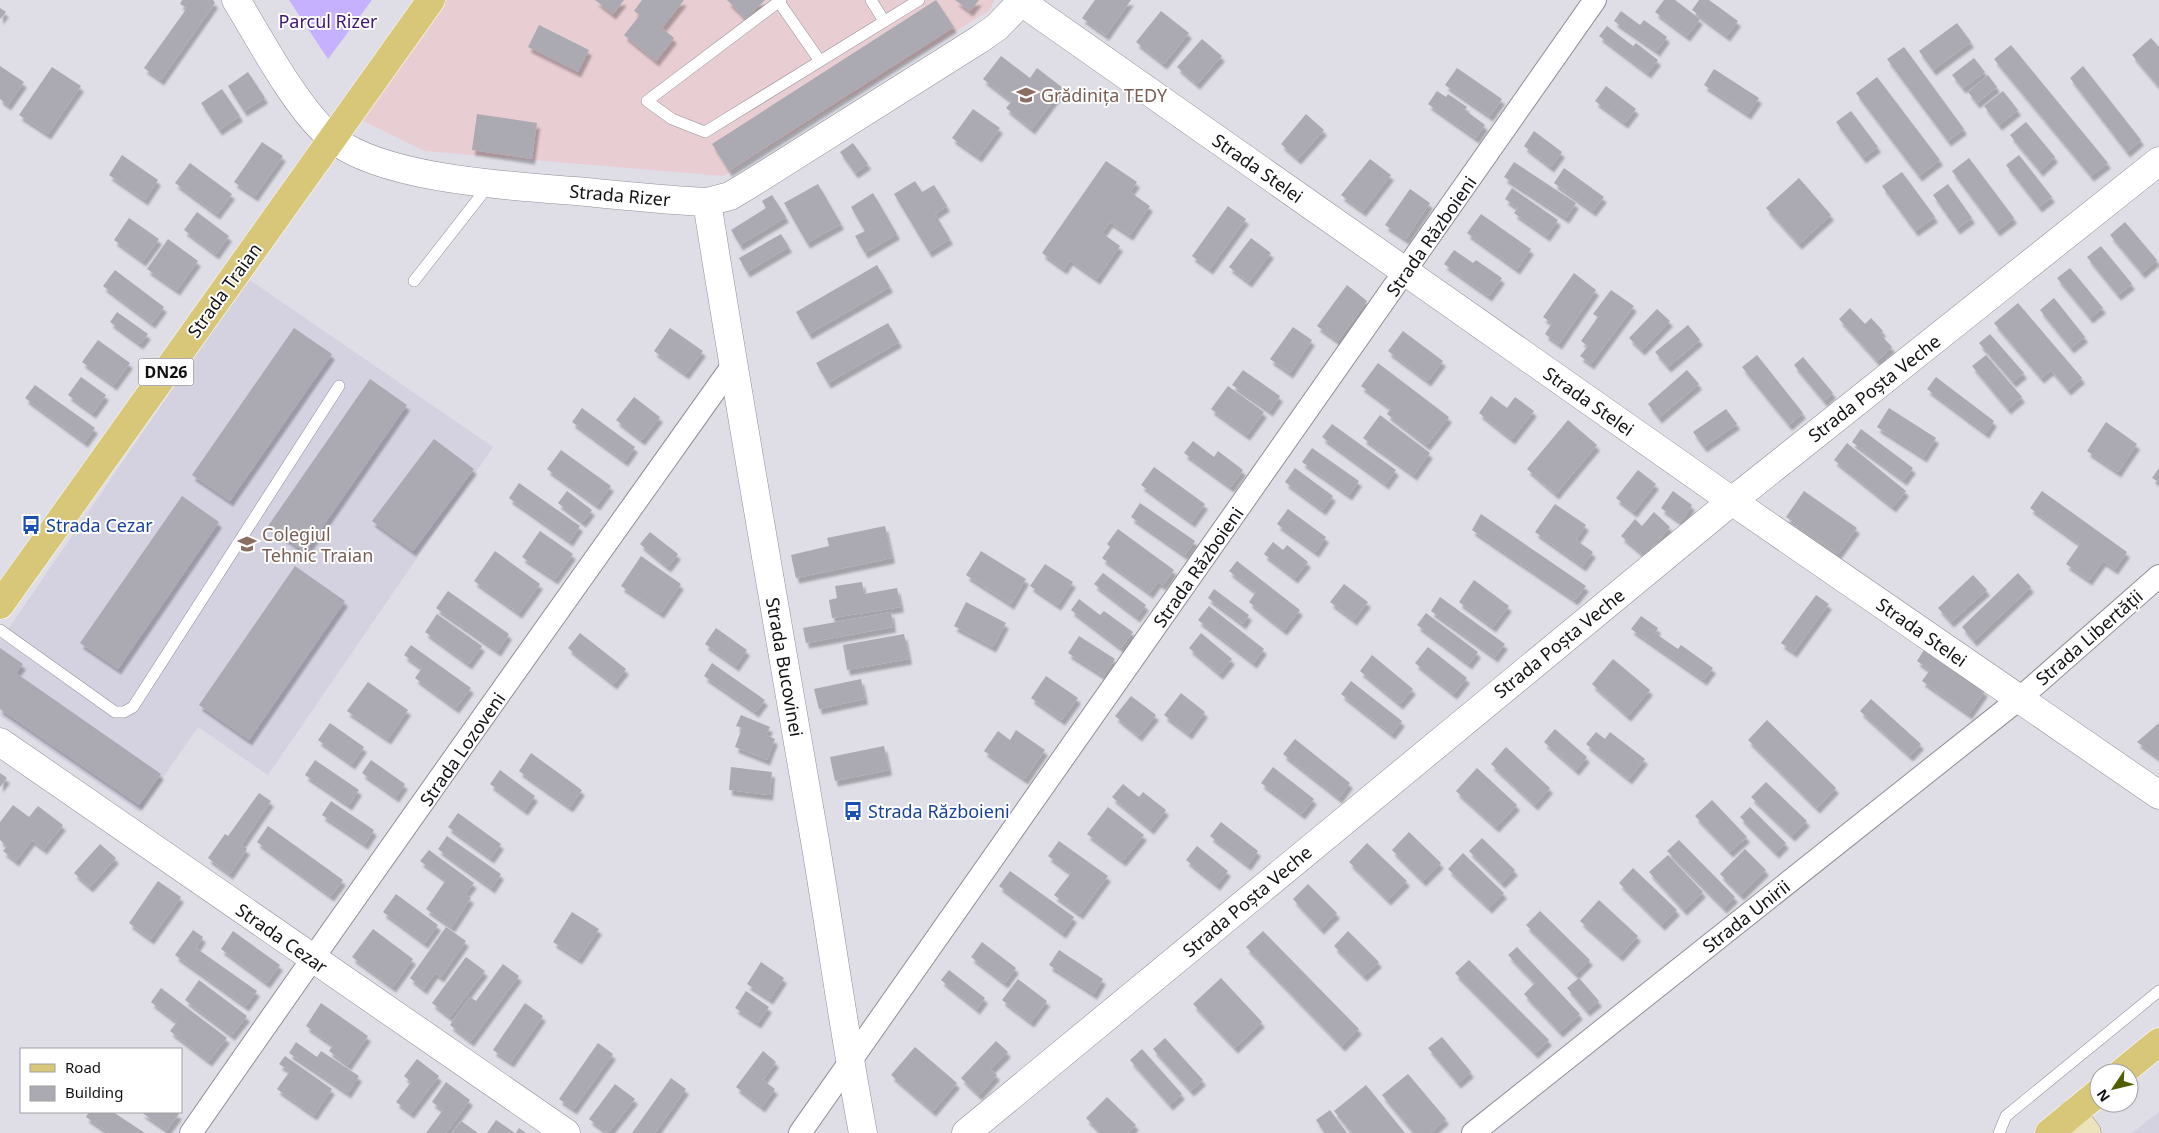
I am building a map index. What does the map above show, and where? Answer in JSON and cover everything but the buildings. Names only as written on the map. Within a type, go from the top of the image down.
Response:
[{"type":"main road","name":"Strada Traian","points":[[0,605],[431,0]]},
{"type":"main road","points":[[2134,1063],[2159,1042]]},
{"type":"main road","points":[[2049,1133],[2079,1124],[2089,1108]]},
{"type":"street","name":"Strada Rizer","points":[[236,0],[299,100],[333,139],[361,155],[384,164],[490,183],[707,202],[730,196],[919,79],[997,28],[1023,1]]},
{"type":"street","name":"Strada Războieni","points":[[800,1133],[1406,272],[1595,0]]},
{"type":"street","name":"Strada Stelei","points":[[1023,1],[1732,501],[2159,795]]},
{"type":"street","name":"Strada Poșta Veche","points":[[966,1133],[1732,501],[2159,162]]},
{"type":"street","name":"Strada Bucovinei","points":[[707,202],[732,365],[816,846],[849,1061],[863,1133]]},
{"type":"street","name":"Strada Lozoveni","points":[[191,1133],[312,958],[732,365]]},
{"type":"street","name":"Strada Libertății","points":[[2019,699],[2159,576]]},
{"type":"street","name":"Strada Unirii","points":[[1473,1133],[2019,699]]},
{"type":"street","name":"Strada Cezar","points":[[0,742],[566,1133]]},
{"type":"lane","points":[[871,0],[884,21]]},
{"type":"lane","points":[[820,61],[780,1],[647,101],[672,119],[705,132],[919,0]]},
{"type":"lane","points":[[414,281],[490,183]]},
{"type":"lane","points":[[0,630],[115,712],[124,712],[133,707],[339,386]]},
{"type":"lane","points":[[1999,1133],[2006,1116],[2159,991]]},
{"type":"shaded area","points":[[443,0],[994,0],[990,10],[723,176],[425,151],[359,119]]},
{"type":"shaded area","name":"Colegiul Tehnic Traian","points":[[248,279],[493,447],[268,775],[198,727],[139,812],[0,716],[0,641]]},
{"type":"shaded area","points":[[2159,1112],[2159,1133],[2132,1133]]},
{"type":"green space","name":"Parcul Rizer","points":[[289,0],[372,0],[328,59]]},
{"type":"place","name":"Grădinița TEDY","points":[[1026,95]]},
{"type":"place","name":"Strada Cezar","points":[[31,525]]},
{"type":"place","name":"Colegiul Tehnic Traian","points":[[247,544]]},
{"type":"place","name":"Strada Războieni","points":[[853,811]]}]
